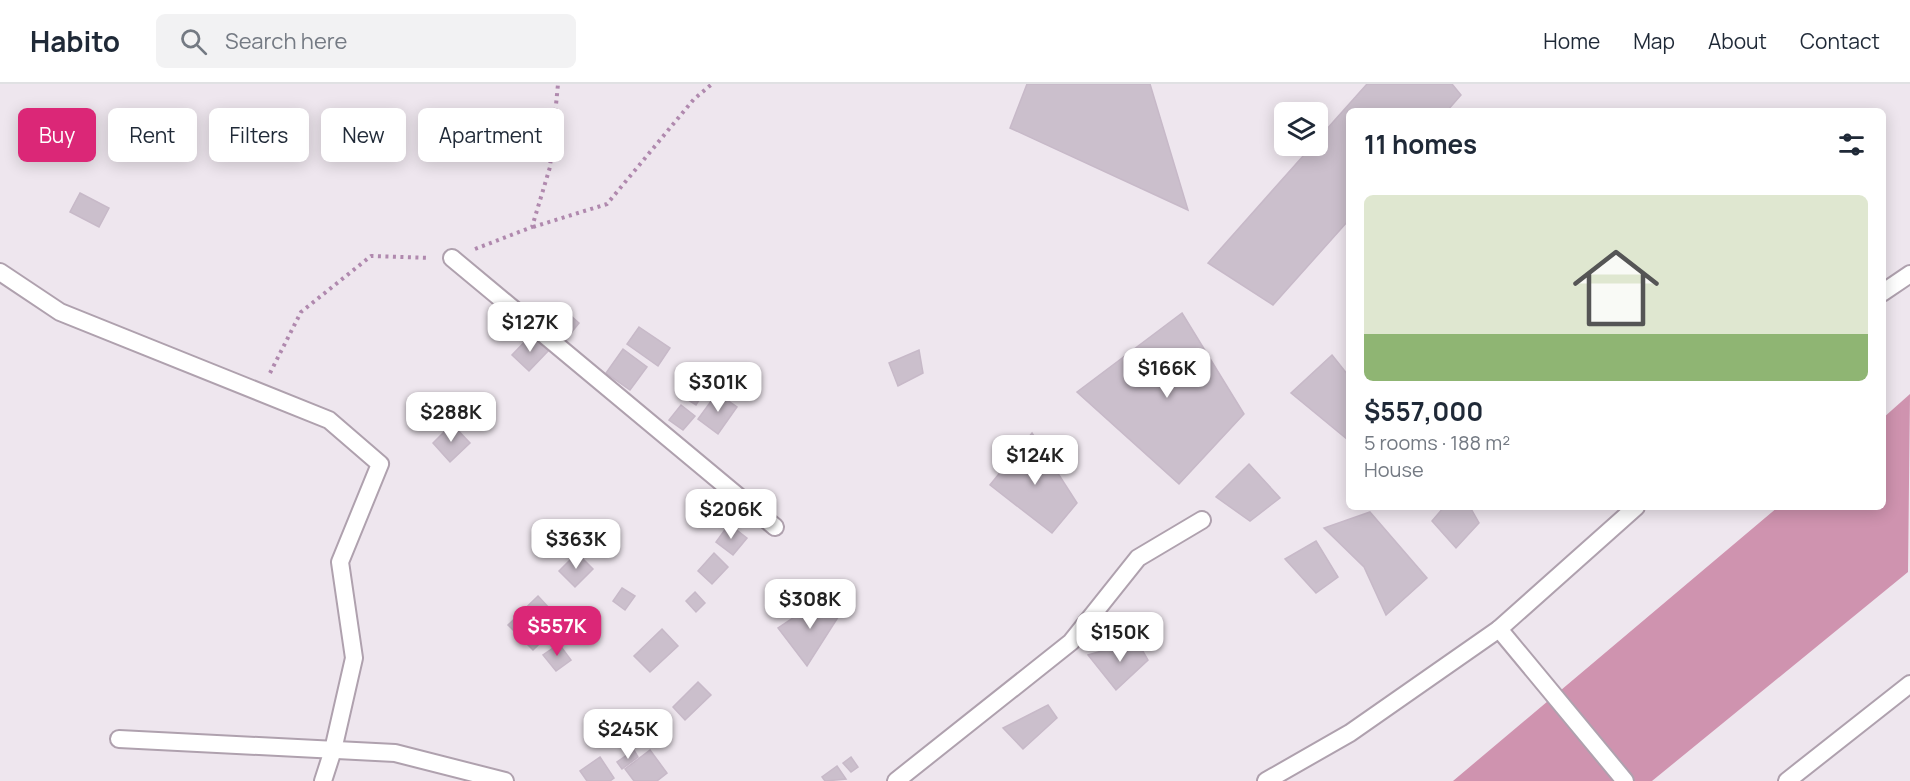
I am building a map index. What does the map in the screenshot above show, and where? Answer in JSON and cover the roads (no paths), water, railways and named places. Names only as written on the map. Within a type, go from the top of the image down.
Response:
[{"type":"street","points":[[452,258],[775,527]]},
{"type":"street","points":[[0,272],[60,312],[330,420],[380,464],[340,562],[354,658],[333,750],[323,781]]},
{"type":"street","points":[[1886,290],[1910,274]]},
{"type":"street","points":[[1266,781],[1350,733],[1499,628],[1633,510]]},
{"type":"street","points":[[896,781],[1071,642],[1138,558],[1202,520]]},
{"type":"street","points":[[1499,628],[1625,781]]},
{"type":"street","points":[[1787,781],[1910,684]]},
{"type":"street","points":[[119,739],[395,753],[505,781]]}]
